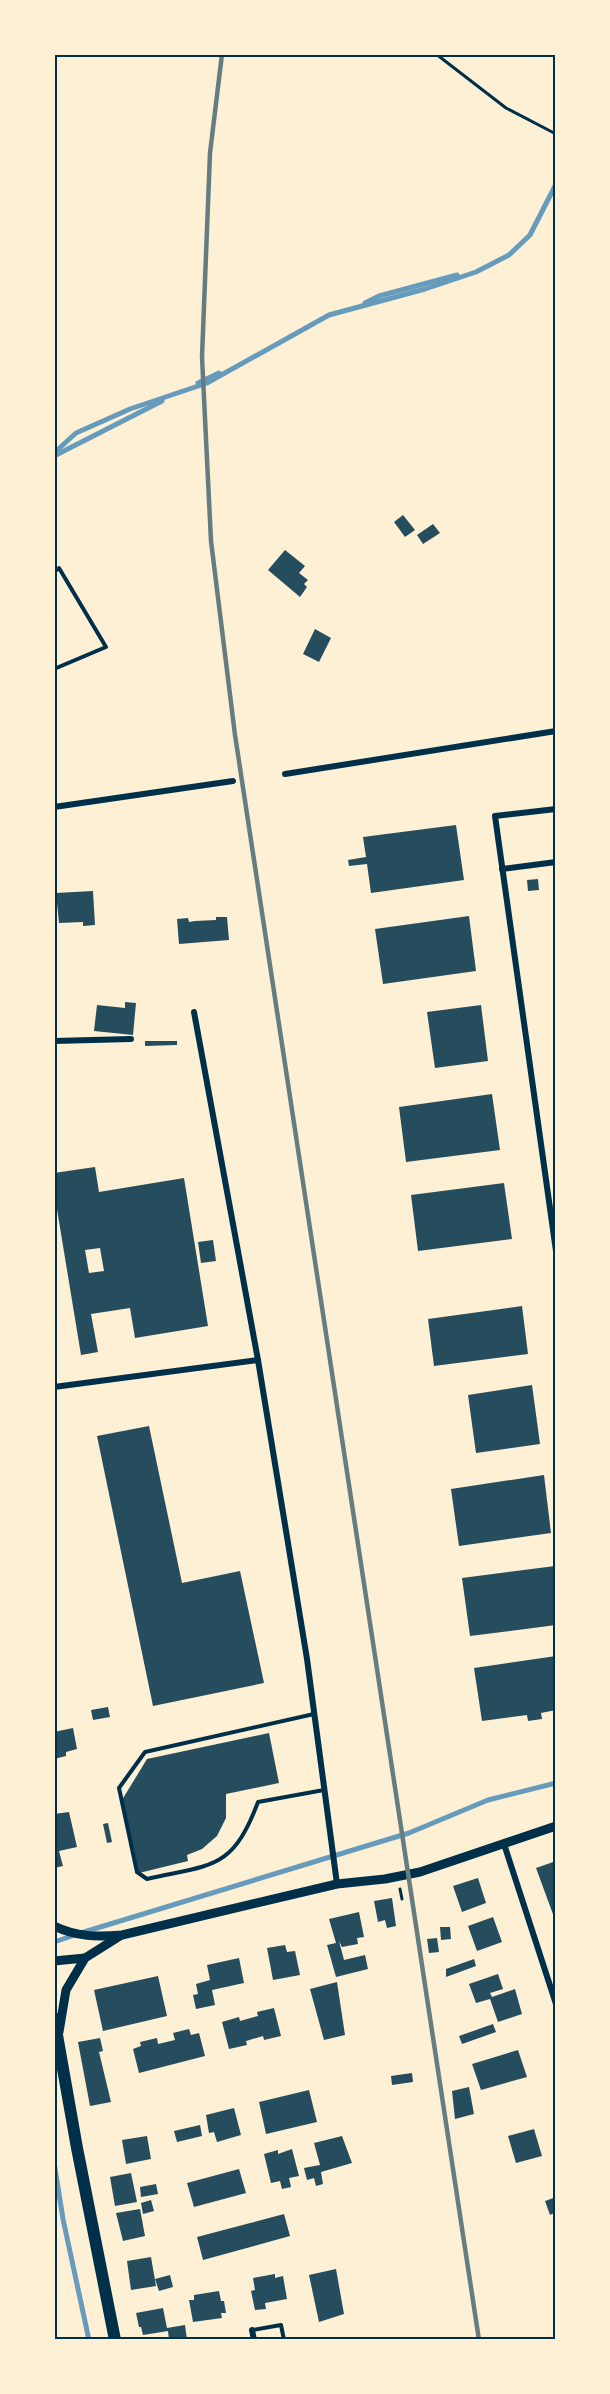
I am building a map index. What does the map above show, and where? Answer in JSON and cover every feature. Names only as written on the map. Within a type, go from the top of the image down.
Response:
[{"type":"main road","points":[[54,2018],[77,2148],[116,2340]]},
{"type":"street","points":[[285,774],[556,731]]},
{"type":"street","points":[[54,807],[233,781]]},
{"type":"street","points":[[556,809],[495,816],[556,1251]]},
{"type":"street","points":[[502,869],[556,862]]},
{"type":"street","points":[[194,1012],[258,1360],[314,1714],[337,1884]]},
{"type":"street","points":[[54,1041],[131,1039]]},
{"type":"street","points":[[54,1387],[258,1360]]},
{"type":"street","points":[[54,1926],[71,1934],[94,1937],[122,1935],[337,1884],[385,1879],[414,1873],[556,1826]]},
{"type":"street","points":[[504,1844],[556,2004]]},
{"type":"street","points":[[54,1961],[85,1958],[122,1935]]},
{"type":"street","points":[[58,2037],[66,1989],[85,1958]]},
{"type":"street","points":[[252,2330],[254,2340]]},
{"type":"lane","points":[[54,572],[59,568],[106,647],[54,669]]},
{"type":"lane","points":[[314,1714],[145,1752],[119,1788],[137,1872],[147,1879],[217,1862],[231,1853],[241,1841],[258,1802],[324,1790]]},
{"type":"lane","points":[[252,2330],[281,2325],[284,2340]]},
{"type":"path","points":[[436,54],[506,108],[556,134]]},
{"type":"building","points":[[403,515],[415,530],[405,537],[394,522]]},
{"type":"building","points":[[433,524],[440,533],[423,544],[417,535]]},
{"type":"building","points":[[285,550],[305,566],[299,573],[308,580],[304,584],[307,587],[300,597],[268,570]]},
{"type":"building","points":[[315,629],[331,638],[319,662],[303,654]]},
{"type":"building","points":[[456,825],[464,880],[371,893],[367,864],[349,866],[348,860],[366,857],[363,837]]},
{"type":"building","points":[[538,879],[539,890],[528,891],[527,880]]},
{"type":"building","points":[[93,891],[95,925],[83,926],[83,922],[59,923],[56,893]]},
{"type":"building","points":[[469,916],[476,971],[383,984],[375,929]]},
{"type":"building","points":[[216,917],[227,917],[229,940],[179,944],[177,919],[188,918],[189,922],[216,920]]},
{"type":"building","points":[[125,1002],[136,1003],[133,1035],[94,1031],[97,1005],[125,1008]]},
{"type":"building","points":[[481,1005],[488,1061],[435,1068],[427,1012]]},
{"type":"building","points":[[145,1041],[177,1041],[177,1045],[145,1046]]},
{"type":"building","points":[[492,1094],[500,1150],[406,1162],[399,1107]]},
{"type":"building","points":[[95,1167],[99,1192],[184,1178],[208,1326],[135,1338],[130,1308],[91,1314],[98,1352],[81,1355],[54,1191],[54,1173]],"holes":[[[100,1248],[104,1271],[89,1273],[85,1250]]]},
{"type":"building","points":[[504,1183],[512,1239],[418,1251],[411,1195]]},
{"type":"building","points":[[213,1240],[216,1261],[201,1263],[198,1242]]},
{"type":"building","points":[[522,1306],[528,1354],[434,1366],[428,1319]]},
{"type":"building","points":[[532,1385],[540,1444],[476,1453],[468,1395]]},
{"type":"building","points":[[149,1426],[182,1583],[240,1571],[264,1683],[153,1706],[97,1436]]},
{"type":"building","points":[[544,1475],[551,1533],[459,1546],[451,1489]]},
{"type":"building","points":[[555,1566],[556,1625],[470,1636],[462,1578]]},
{"type":"building","points":[[556,1656],[556,1710],[541,1713],[542,1719],[528,1721],[527,1715],[482,1721],[474,1668]]},
{"type":"building","points":[[108,1707],[110,1717],[93,1720],[91,1710]]},
{"type":"building","points":[[73,1728],[77,1749],[66,1752],[66,1756],[54,1759],[54,1732]]},
{"type":"building","points":[[269,1733],[279,1783],[226,1794],[226,1818],[217,1836],[202,1849],[187,1855],[188,1861],[139,1873],[122,1800],[147,1759]]},
{"type":"building","points":[[69,1812],[77,1847],[59,1851],[63,1866],[54,1868],[54,1814]]},
{"type":"building","points":[[108,1823],[112,1842],[107,1843],[103,1824]]},
{"type":"building","points":[[556,1861],[556,1917],[554,1917],[536,1868]]},
{"type":"building","points":[[478,1878],[486,1903],[462,1912],[453,1886]]},
{"type":"building","points":[[392,1898],[396,1926],[387,1928],[385,1920],[378,1922],[374,1901]]},
{"type":"building","points":[[359,1912],[364,1937],[357,1938],[358,1944],[342,1947],[339,1941],[344,1960],[365,1955],[368,1969],[336,1977],[327,1945],[336,1943],[329,1919]]},
{"type":"building","points":[[493,1917],[502,1942],[477,1951],[468,1926]]},
{"type":"building","points":[[440,1927],[450,1927],[451,1939],[441,1940]]},
{"type":"building","points":[[437,1938],[439,1952],[429,1953],[427,1939]]},
{"type":"building","points":[[285,1945],[287,1952],[295,1951],[300,1975],[273,1980],[267,1948]]},
{"type":"building","points":[[239,1958],[244,1983],[212,1990],[215,2005],[196,2009],[193,1995],[198,1994],[196,1984],[210,1980],[207,1965]]},
{"type":"building","points":[[474,1959],[476,1966],[446,1977],[446,1969]]},
{"type":"building","points":[[498,1974],[503,1989],[490,1993],[492,1997],[515,1989],[522,2014],[498,2022],[490,1999],[476,2003],[469,1984]]},
{"type":"building","points":[[158,1976],[167,2016],[103,2031],[94,1990]]},
{"type":"building","points":[[337,1982],[345,2035],[324,2040],[310,1989]]},
{"type":"building","points":[[274,2008],[281,2036],[264,2040],[263,2036],[246,2041],[247,2045],[229,2049],[222,2022],[239,2017],[240,2021],[258,2016],[257,2012]]},
{"type":"building","points":[[493,2024],[496,2032],[462,2044],[459,2036]]},
{"type":"building","points":[[189,2029],[191,2035],[199,2033],[205,2056],[139,2073],[133,2049],[141,2046],[140,2042],[157,2038],[158,2044],[175,2040],[173,2033]]},
{"type":"building","points":[[100,2038],[103,2051],[99,2052],[111,2102],[90,2106],[78,2042]]},
{"type":"building","points":[[518,2050],[527,2077],[481,2090],[472,2064]]},
{"type":"building","points":[[412,2073],[413,2082],[392,2085],[391,2076]]},
{"type":"building","points":[[469,2087],[474,2114],[455,2119],[452,2091]]},
{"type":"building","points":[[309,2090],[317,2122],[266,2134],[259,2102]]},
{"type":"building","points":[[234,2108],[241,2135],[217,2142],[214,2132],[209,2133],[206,2115]]},
{"type":"building","points":[[200,2125],[202,2136],[177,2142],[174,2131]]},
{"type":"building","points":[[534,2129],[542,2156],[516,2163],[508,2136]]},
{"type":"building","points":[[147,2136],[151,2159],[126,2164],[122,2140]]},
{"type":"building","points":[[342,2136],[352,2163],[321,2172],[323,2184],[316,2186],[314,2178],[307,2180],[304,2168],[320,2165],[314,2143]]},
{"type":"building","points":[[292,2149],[299,2176],[289,2178],[291,2187],[282,2189],[280,2181],[271,2183],[264,2154],[278,2150],[278,2154]]},
{"type":"building","points":[[239,2169],[246,2193],[194,2207],[187,2183]]},
{"type":"building","points":[[131,2173],[137,2202],[115,2206],[110,2177]]},
{"type":"building","points":[[156,2184],[158,2194],[141,2197],[140,2187]]},
{"type":"building","points":[[556,2197],[556,2212],[550,2215],[545,2201]]},
{"type":"building","points":[[151,2200],[154,2211],[143,2214],[141,2203]]},
{"type":"building","points":[[140,2209],[145,2236],[123,2241],[116,2213]]},
{"type":"building","points":[[284,2214],[290,2236],[203,2260],[197,2237]]},
{"type":"building","points":[[151,2257],[156,2286],[131,2290],[127,2261]]},
{"type":"building","points":[[336,2269],[344,2314],[319,2322],[309,2275]]},
{"type":"building","points":[[275,2274],[275,2278],[283,2276],[287,2299],[265,2303],[266,2309],[255,2310],[251,2291],[255,2290],[253,2278]]},
{"type":"building","points":[[170,2275],[173,2287],[159,2291],[155,2279]]},
{"type":"building","points":[[219,2291],[226,2313],[221,2313],[222,2318],[193,2322],[189,2300],[194,2300],[194,2295]]},
{"type":"building","points":[[163,2308],[167,2328],[185,2325],[187,2340],[169,2340],[168,2331],[143,2335],[136,2313]]},
{"type":"waterway","points":[[54,453],[76,433],[130,409],[207,383],[329,315],[425,289],[476,272],[509,255],[530,235],[556,184]]},
{"type":"waterway","points":[[365,303],[379,296],[457,275]]},
{"type":"waterway","points":[[198,383],[219,373]]},
{"type":"waterway","points":[[54,456],[162,401]]},
{"type":"waterway","points":[[84,1932],[409,1833],[488,1800],[556,1783]]},
{"type":"waterway","points":[[54,1942],[75,1935]]},
{"type":"waterway","points":[[54,2162],[63,2219],[89,2340]]},
{"type":"railway","points":[[222,54],[210,153],[202,357],[211,541],[235,735],[479,2340]]}]
